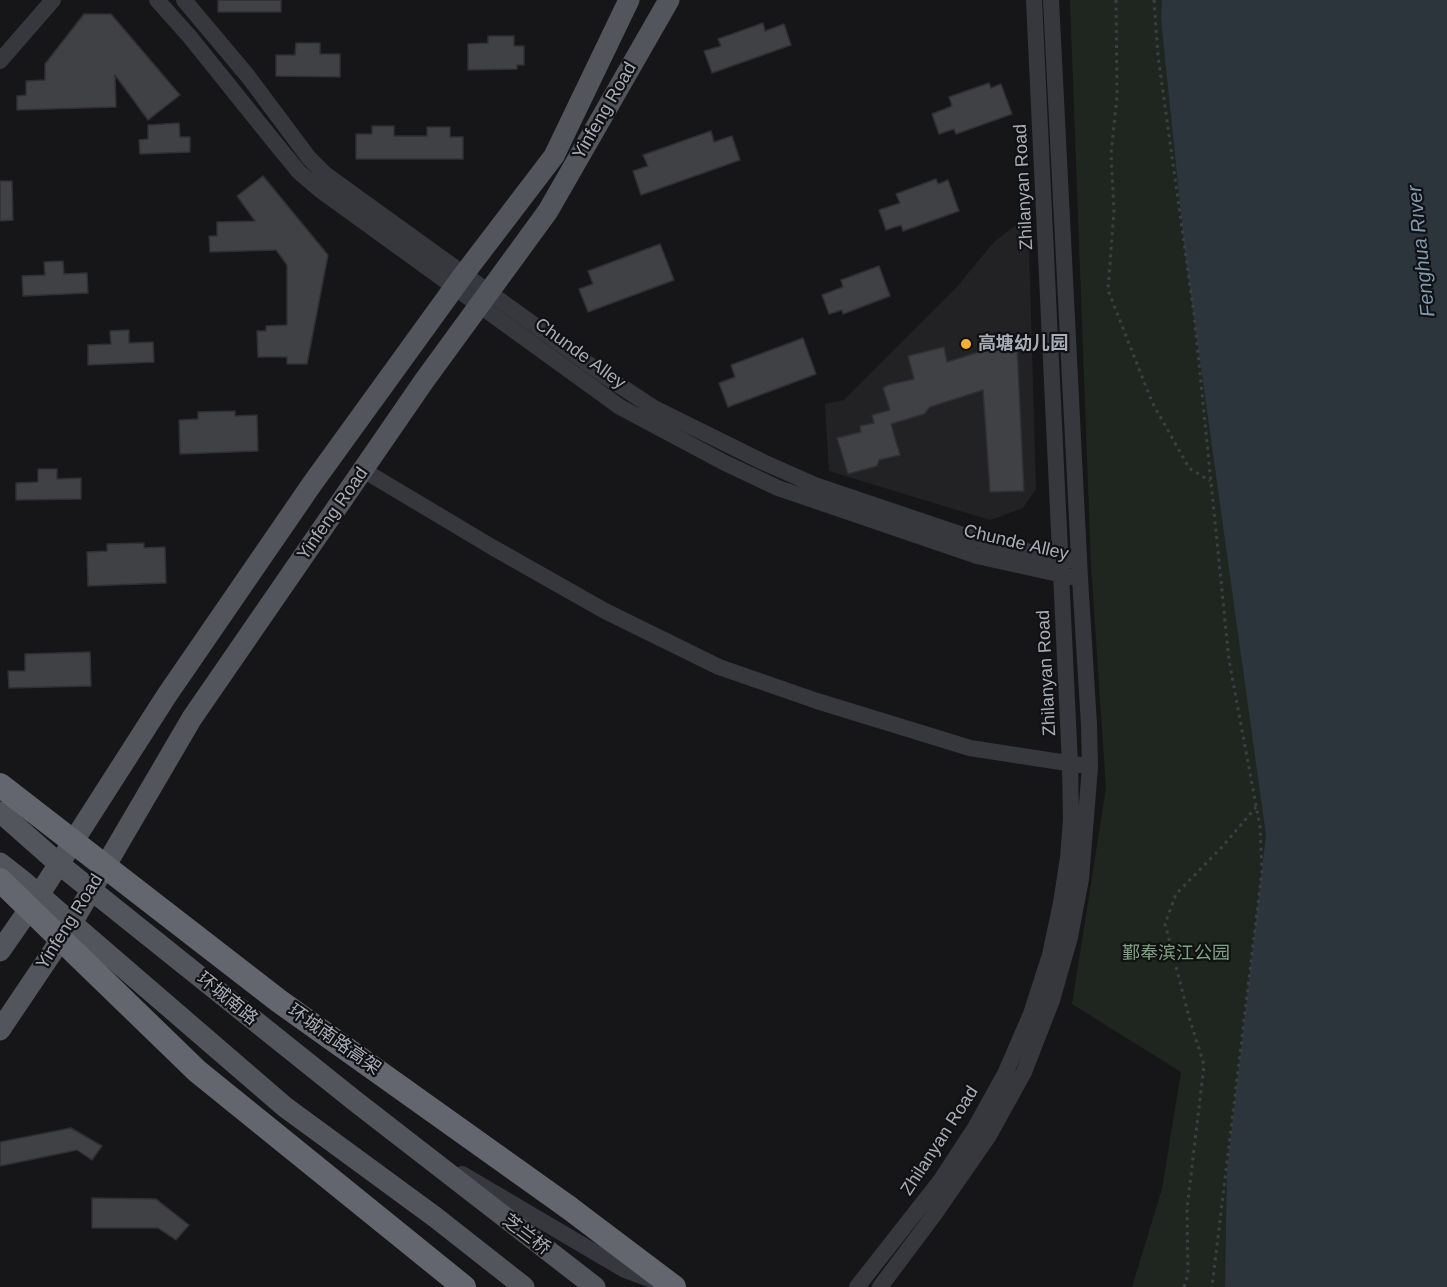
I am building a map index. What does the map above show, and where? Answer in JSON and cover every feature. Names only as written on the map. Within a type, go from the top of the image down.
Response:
[{"type":"highway","name":"环城南路高架","points":[[0,785],[279,1001],[530,1179],[674,1287]]},
{"type":"highway","points":[[0,880],[197,1071],[464,1287]]},
{"type":"main road","name":"Yinfeng Road","points":[[0,951],[39,895],[167,695],[312,484],[459,280],[554,156],[629,0]]},
{"type":"main road","name":"Yinfeng Road","points":[[0,1030],[72,923],[192,718],[484,297],[548,211],[669,0]]},
{"type":"main road","name":"环城南路","points":[[0,812],[59,864],[458,1182]]},
{"type":"main road","points":[[0,863],[285,1107],[435,1217],[524,1287]]},
{"type":"main road","name":"芝兰桥","points":[[458,1182],[595,1287]]},
{"type":"street","points":[[0,61],[53,0]]},
{"type":"street","name":"Chunde Alley","points":[[158,0],[299,172],[361,221],[484,297],[620,407],[725,463],[778,488],[977,556],[1080,570]]},
{"type":"street","name":"Chunde Alley","points":[[184,0],[247,75],[309,158],[325,174],[459,280]]},
{"type":"street","name":"Zhilanyan Road","points":[[857,1287],[941,1180],[975,1128],[1005,1074],[1031,1014],[1050,956],[1063,892],[1071,820],[1071,764],[1034,0]]},
{"type":"street","name":"Zhilanyan Road","points":[[880,1287],[988,1137],[1024,1072],[1052,1000],[1070,937],[1081,879],[1090,767],[1051,0]]},
{"type":"street","points":[[363,470],[594,605],[719,668],[816,702],[970,748],[1090,767]]},
{"type":"street","points":[[402,1139],[625,1270],[669,1287]]},
{"type":"street","points":[[435,1217],[513,1287]]},
{"type":"path","points":[[1116,0],[1117,96],[1111,154],[1114,210],[1108,290],[1152,402],[1189,468],[1210,482]]},
{"type":"path","points":[[1154,0],[1158,56],[1194,314],[1229,660],[1260,827],[1262,871],[1212,1287]]},
{"type":"path","points":[[1184,1287],[1188,1274],[1187,1209],[1204,1065],[1165,924],[1176,894],[1222,847],[1256,807]]},
{"type":"shaded area","name":"高塘幼儿园","points":[[1028,216],[1036,489],[1023,508],[990,520],[829,471],[825,404],[844,400],[956,288],[994,242]]},
{"type":"green space","name":"鄞奉滨江公园","points":[[1070,0],[1170,0],[1261,754],[1274,932],[1231,1287],[1132,1287],[1162,1189],[1181,1072],[1072,1004],[1106,788],[1091,565]]},
{"type":"water","name":"Fenghua Rıver","points":[[1162,0],[1447,0],[1447,1287],[1225,1287],[1227,1170],[1266,835],[1185,252],[1161,19]]},
{"type":"building","points":[[218,0],[281,0],[281,12],[218,12]]},
{"type":"building","points":[[84,14],[111,14],[180,95],[148,120],[115,75],[116,107],[17,110],[17,96],[26,95],[26,81],[45,80],[45,64]]},
{"type":"building","points":[[763,23],[765,31],[784,24],[791,45],[712,73],[704,51],[721,46],[718,39]]},
{"type":"building","points":[[488,36],[514,36],[514,46],[524,46],[524,65],[517,65],[517,69],[468,70],[468,44],[488,43]]},
{"type":"building","points":[[296,43],[320,43],[320,54],[340,54],[340,77],[276,76],[276,55],[295,55]]},
{"type":"building","points":[[989,83],[991,88],[1001,84],[1012,114],[956,134],[954,129],[939,134],[932,114],[952,106],[949,97]]},
{"type":"building","points":[[179,123],[180,137],[190,137],[190,152],[140,154],[139,140],[148,139],[148,125]]},
{"type":"building","points":[[372,126],[394,126],[394,136],[427,136],[427,127],[450,127],[450,137],[463,137],[463,159],[356,159],[356,134],[372,134]]},
{"type":"building","points":[[711,131],[714,142],[732,136],[740,160],[641,195],[633,171],[648,166],[643,155]]},
{"type":"building","points":[[263,176],[328,255],[307,364],[287,364],[287,357],[258,357],[257,331],[266,331],[266,326],[287,325],[287,265],[276,250],[210,252],[209,236],[217,236],[217,222],[255,221],[237,196]]},
{"type":"building","points":[[936,179],[938,184],[948,180],[959,211],[903,231],[901,225],[886,230],[879,210],[900,203],[896,194]]},
{"type":"building","points":[[0,181],[12,181],[13,220],[0,221]]},
{"type":"building","points":[[660,244],[674,280],[588,312],[579,289],[593,284],[588,271]]},
{"type":"building","points":[[63,261],[64,274],[87,273],[88,293],[23,296],[22,276],[45,275],[44,262]]},
{"type":"building","points":[[879,266],[890,296],[843,314],[842,310],[829,314],[822,295],[843,287],[841,280]]},
{"type":"building","points":[[129,330],[129,343],[153,342],[154,362],[88,365],[88,345],[111,344],[110,331]]},
{"type":"building","points":[[803,338],[816,374],[728,407],[719,383],[735,377],[731,365]]},
{"type":"building","points":[[1017,346],[1024,491],[990,492],[983,390],[930,407],[924,414],[891,424],[900,455],[879,460],[877,466],[848,474],[837,438],[861,432],[860,426],[874,423],[872,415],[890,410],[883,388],[914,379],[908,356],[944,347],[947,362],[979,352],[983,347]]},
{"type":"building","points":[[235,411],[235,416],[257,415],[258,451],[180,454],[179,420],[198,419],[198,412]]},
{"type":"building","points":[[38,469],[57,469],[57,479],[81,478],[81,499],[16,500],[16,483],[38,482]]},
{"type":"building","points":[[144,543],[144,548],[165,547],[166,583],[88,586],[87,552],[107,551],[107,544]]},
{"type":"building","points":[[90,652],[91,686],[9,688],[8,671],[25,671],[25,654]]},
{"type":"building","points":[[71,1128],[102,1146],[92,1160],[77,1150],[0,1166],[0,1142]]},
{"type":"building","points":[[92,1198],[156,1199],[189,1225],[176,1240],[158,1228],[92,1228]]},
{"type":"place","name":"高塘幼儿园","points":[[966,344]]}]
